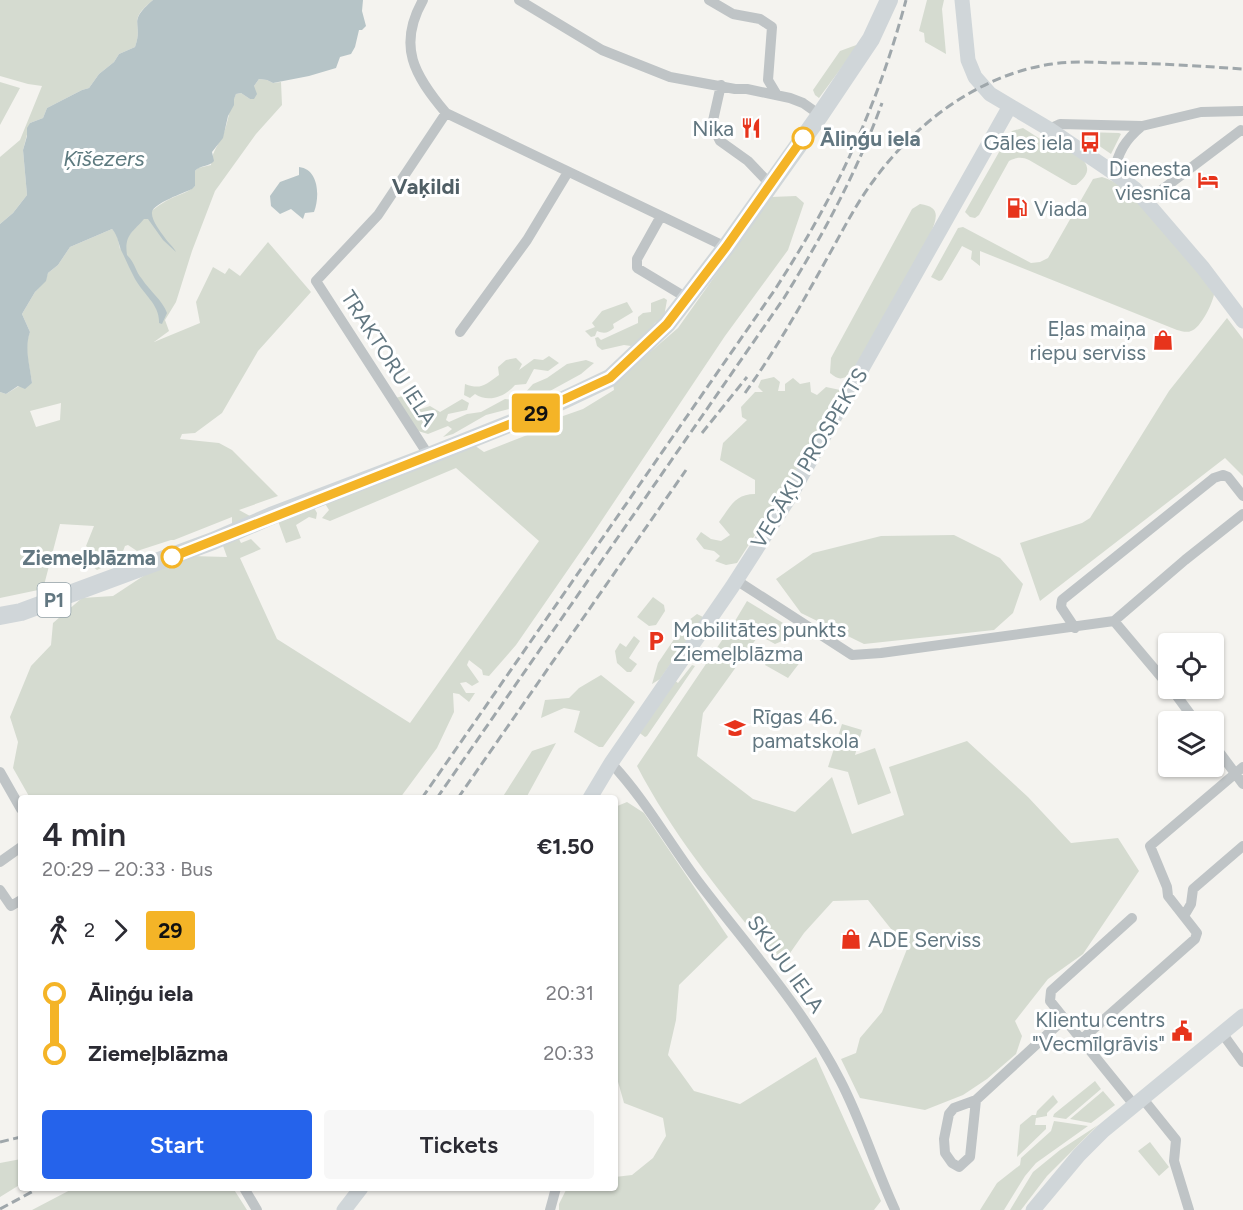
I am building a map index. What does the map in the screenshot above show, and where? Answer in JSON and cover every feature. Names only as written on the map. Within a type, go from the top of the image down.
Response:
[{"type":"main road","name":"P1","points":[[0,615],[21,612],[107,581],[429,456],[534,414],[610,378],[667,324],[726,247],[871,39],[889,0]]},
{"type":"main road","points":[[962,0],[968,60],[975,77],[990,94],[1049,129],[1135,189],[1203,268],[1243,321]]},
{"type":"main road","points":[[967,41],[973,0]]},
{"type":"main road","name":"VECĀĶU PROSPEKTS","points":[[592,795],[611,763],[736,580],[798,482],[1010,106]]},
{"type":"main road","points":[[1033,1210],[1079,1155],[1103,1131],[1243,1016]]},
{"type":"main road","points":[[344,1210],[359,1191]]},
{"type":"street","points":[[423,0],[411,27],[410,53],[426,86],[446,113],[726,247]]},
{"type":"street","points":[[519,0],[602,50],[670,77],[777,96],[803,103],[820,115]]},
{"type":"street","points":[[709,0],[733,14],[760,20],[772,27],[768,80],[777,96]]},
{"type":"street","points":[[721,85],[712,125],[720,141],[748,161],[771,185]]},
{"type":"street","points":[[1049,129],[1060,124],[1142,126],[1201,112],[1243,111]]},
{"type":"street","name":"TRAKTORU IELA","points":[[429,456],[316,281],[378,215],[446,113]]},
{"type":"street","points":[[1114,173],[1121,148],[1142,126]]},
{"type":"street","points":[[1146,201],[1241,130],[1243,131]]},
{"type":"street","points":[[460,332],[527,240],[568,172]]},
{"type":"street","points":[[661,216],[637,259],[637,268],[687,298]]},
{"type":"street","points":[[1075,628],[1061,607],[1062,600],[1214,478],[1223,475],[1228,477],[1243,496]]},
{"type":"street","points":[[736,580],[852,655],[1075,628],[1114,621],[1243,514]]},
{"type":"street","points":[[1114,621],[1158,673]]},
{"type":"street","points":[[1224,755],[1239,770],[1243,784]]},
{"type":"street","name":"SKUJU IELA","points":[[611,763],[639,795],[697,880],[765,965],[798,1011],[844,1088],[866,1135],[895,1210]]},
{"type":"street","points":[[1082,1039],[1196,939],[1197,933],[1168,896],[1167,887],[1150,846],[1239,770]]},
{"type":"street","points":[[0,772],[18,804]]},
{"type":"street","points":[[1184,916],[1191,904],[1193,889],[1243,846]]},
{"type":"street","points":[[0,862],[18,849]]},
{"type":"street","points":[[0,890],[11,906],[18,902]]},
{"type":"street","points":[[1132,918],[1051,991],[1050,1001],[1139,1102],[1176,1140],[1174,1161],[1189,1210]]},
{"type":"street","points":[[976,1100],[970,1157],[959,1167],[952,1163],[945,1153],[944,1139],[949,1114],[954,1108],[976,1100],[1065,1019]]},
{"type":"street","points":[[1222,1033],[1243,1062]]},
{"type":"street","points":[[246,1191],[257,1210]]},
{"type":"street","points":[[550,1210],[555,1191]]},
{"type":"shaded area","points":[[0,0],[153,0],[138,18],[135,47],[119,54],[89,88],[47,108],[43,118],[30,123],[23,150],[27,195],[13,213],[0,224],[0,157],[20,140],[42,86],[0,76]]},
{"type":"shaded area","points":[[927,0],[944,0],[942,9],[946,54],[925,42],[924,33],[919,31]]},
{"type":"shaded area","points":[[859,44],[819,98],[815,95],[813,90],[840,51]]},
{"type":"shaded area","points":[[259,79],[273,83],[281,82],[282,105],[256,134],[215,191],[192,251],[176,302],[165,320],[169,331],[154,342],[200,323],[196,302],[213,267],[225,274],[229,268],[240,276],[268,242],[311,292],[258,351],[222,413],[195,433],[182,434],[180,439],[219,443],[232,450],[278,496],[239,510],[250,516],[232,524],[232,517],[174,540],[137,551],[128,545],[125,546],[120,559],[97,570],[92,566],[81,568],[78,559],[94,552],[86,546],[94,526],[60,524],[43,589],[0,598],[0,392],[6,394],[19,386],[32,383],[27,351],[30,332],[22,314],[48,273],[58,265],[70,247],[112,229],[117,235],[120,249],[152,210],[195,186],[195,171],[211,165],[236,94],[241,93],[250,99]],"holes":[[[61,403],[60,420],[36,427],[30,411]]]},
{"type":"shaded area","points":[[0,82],[20,88],[0,125]]},
{"type":"shaded area","points":[[1023,128],[1056,149],[1059,146],[1079,156],[1087,166],[1087,172],[1076,185],[1072,185],[1029,160],[1022,158],[1009,161],[979,215],[975,218],[970,217],[965,212],[1007,138],[1012,131]]},
{"type":"shaded area","points":[[1083,132],[1121,134],[1111,154],[1095,143],[1096,139],[1081,134]]},
{"type":"shaded area","points":[[1102,177],[1117,184],[1148,210],[1214,294],[1206,315],[1195,329],[1188,332],[1177,330],[980,251],[980,266],[971,259],[972,251],[962,246],[942,280],[931,277],[958,228],[963,227],[1031,263],[1048,258],[1093,179]]},
{"type":"shaded area","points":[[796,196],[804,203],[788,250],[725,336],[516,645],[489,676],[483,675],[482,670],[469,660],[467,665],[479,682],[472,686],[466,682],[460,683],[466,693],[475,693],[469,702],[459,694],[453,693],[454,712],[437,748],[402,795],[28,795],[13,768],[18,742],[10,717],[31,666],[51,645],[53,623],[82,598],[113,596],[154,569],[190,556],[227,557],[222,543],[238,537],[241,543],[251,539],[261,549],[240,558],[277,639],[410,723],[539,541],[456,468],[330,521],[322,518],[329,510],[324,502],[474,445],[484,452],[535,432],[546,422],[583,409],[614,390],[613,384],[678,328],[771,197]]},
{"type":"shaded area","points":[[920,204],[927,205],[936,214],[931,233],[851,374],[843,378],[835,377],[830,373],[831,358],[912,209]]},
{"type":"shaded area","points":[[664,298],[667,300],[664,317],[631,346],[624,345],[602,350],[597,346],[595,338],[598,337],[601,340],[638,323],[638,317],[643,313],[651,312],[651,303]]},
{"type":"shaded area","points":[[627,302],[633,312],[613,324],[612,330],[604,333],[597,331],[595,336],[591,337],[585,331],[595,327],[592,323],[602,311]]},
{"type":"shaded area","points":[[1227,318],[1243,339],[1243,476],[1225,458],[1040,601],[1020,543],[1082,523],[1090,518],[1169,391]]},
{"type":"shaded area","points":[[549,356],[559,363],[548,371],[534,369],[526,384],[515,385],[506,393],[491,398],[475,394],[470,398],[464,395],[465,384],[475,387],[486,384],[499,375],[498,367],[506,360],[516,358],[522,364],[519,370],[534,359],[543,360]]},
{"type":"shaded area","points":[[586,360],[594,363],[581,374],[550,391],[546,397],[486,415],[453,434],[443,437],[452,429],[448,426],[428,434],[418,431],[391,399],[403,396],[421,409],[430,406],[440,412],[462,399],[469,403],[467,410],[448,414],[446,420],[449,422],[467,414],[481,412],[505,399],[514,400],[523,395],[533,384],[547,378],[567,364]]},
{"type":"shaded area","points":[[774,377],[780,382],[778,391],[785,391],[785,384],[793,378],[800,384],[810,382],[811,392],[817,395],[826,387],[845,391],[737,563],[726,565],[715,561],[720,556],[714,551],[704,549],[696,539],[701,532],[711,539],[721,541],[730,535],[719,522],[738,499],[755,494],[755,480],[720,460],[723,443],[747,420],[742,417],[741,407],[755,392],[763,392],[758,387],[761,380]]},
{"type":"shaded area","points":[[313,506],[317,513],[316,519],[309,517],[296,525],[301,538],[286,543],[278,521]]},
{"type":"shaded area","points":[[954,535],[1000,558],[1023,584],[1013,613],[994,630],[864,644],[801,613],[776,579],[813,553],[881,536]]},
{"type":"shaded area","points":[[653,597],[664,605],[665,611],[656,625],[649,626],[637,617]]},
{"type":"shaded area","points":[[747,601],[788,626],[794,636],[775,644],[759,635],[703,713],[697,756],[753,799],[795,812],[832,777],[852,834],[904,815],[889,767],[967,741],[1028,797],[1071,843],[1118,838],[1139,871],[1083,954],[1048,979],[1015,1021],[1022,1036],[1016,1054],[987,1079],[963,1095],[925,1110],[860,1098],[841,1059],[856,1053],[860,1038],[882,1012],[907,949],[868,900],[833,901],[804,933],[781,966],[722,894],[685,844],[637,766]]},
{"type":"shaded area","points":[[697,614],[703,617],[660,679],[652,684],[658,663],[685,623]]},
{"type":"shaded area","points":[[634,636],[640,641],[629,658],[637,664],[631,672],[627,672],[617,663],[615,651],[620,643],[626,647]]},
{"type":"shaded area","points":[[775,648],[789,657],[794,651],[804,657],[788,678],[765,665]]},
{"type":"shaded area","points":[[692,665],[695,666],[645,737],[637,731],[673,679],[678,683]]},
{"type":"shaded area","points":[[601,675],[635,702],[603,747],[599,747],[574,732],[580,711],[564,708],[541,718],[545,700],[569,698],[579,688]]},
{"type":"shaded area","points":[[842,724],[862,730],[855,755],[875,748],[891,793],[858,805],[848,772],[828,767]]},
{"type":"shaded area","points":[[556,743],[528,795],[504,795],[532,751]]},
{"type":"shaded area","points":[[627,802],[644,813],[728,937],[679,985],[676,1020],[668,1055],[694,1091],[740,1104],[816,1057],[881,1201],[874,1210],[559,1210],[559,1204],[566,1191],[618,1191],[618,1177],[632,1175],[653,1158],[666,1136],[663,1118],[624,1103],[618,1082],[618,806]]},
{"type":"shaded area","points":[[1095,1081],[1101,1089],[1066,1119],[1053,1117],[1054,1114]]},
{"type":"shaded area","points":[[1103,1091],[1115,1105],[1091,1123],[1070,1119]]},
{"type":"shaded area","points":[[1053,1095],[1058,1102],[1047,1113],[1047,1116],[1036,1118],[1035,1125],[1046,1125],[1046,1129],[1017,1157],[1020,1125],[1032,1115],[1036,1115],[1037,1111]]},
{"type":"shaded area","points":[[1054,1121],[1088,1126],[1036,1163],[1004,1210],[980,1210],[997,1183],[1020,1165],[1021,1158],[1051,1131]]},
{"type":"shaded area","points":[[1098,1125],[1047,1176],[1021,1210],[1010,1210],[1033,1172],[1060,1150]]},
{"type":"shaded area","points":[[1150,1142],[1169,1167],[1159,1176],[1138,1151]]},
{"type":"shaded area","points":[[18,1160],[18,1186],[0,1197],[0,1163]]},
{"type":"shaded area","points":[[68,1191],[235,1191],[247,1210],[32,1210]]},
{"type":"water","name":"Ķīšezers","points":[[153,0],[363,0],[362,11],[366,26],[359,30],[351,54],[340,57],[336,68],[273,83],[259,79],[254,86],[257,94],[254,99],[241,93],[236,94],[223,138],[212,152],[214,161],[195,171],[195,186],[192,189],[163,202],[152,212],[156,225],[176,252],[163,240],[148,219],[144,219],[130,234],[126,248],[127,255],[165,309],[167,313],[162,324],[159,323],[154,305],[135,279],[112,229],[70,247],[58,265],[48,273],[46,281],[35,292],[22,314],[30,332],[27,351],[32,383],[25,389],[18,386],[6,394],[0,392],[0,224],[13,213],[27,195],[23,150],[27,128],[30,123],[43,118],[47,108],[89,88],[119,54],[135,47],[138,18]]},
{"type":"water","points":[[299,167],[311,173],[317,192],[314,212],[305,213],[303,219],[291,209],[280,214],[271,206],[270,196],[280,182],[299,175]]},
{"type":"railway","points":[[424,795],[796,256],[835,186],[868,115],[895,40],[906,0]]},
{"type":"railway","points":[[745,393],[787,329],[867,190],[910,139],[952,104],[1000,78],[1026,69],[1059,63],[1243,69]]},
{"type":"railway","points":[[439,795],[784,298],[838,203],[862,154],[882,103]]},
{"type":"railway","points":[[702,433],[747,377]]},
{"type":"railway","points":[[460,795],[686,470]]},
{"type":"railway","points":[[0,1142],[18,1138]]},
{"type":"railway","points":[[0,1209],[33,1191]]},
{"type":"bus line","name":"29","points":[[172,557],[271,516],[515,422],[610,378],[667,324],[726,247],[803,138]]},
{"type":"place","name":"Nika","points":[[751,128]]},
{"type":"place","name":"Āliņģu iela","points":[[803,138]]},
{"type":"place","name":"Gāles iela","points":[[1090,142]]},
{"type":"place","name":"Dienesta viesnīca","points":[[1208,180]]},
{"type":"place","name":"Viada","points":[[1017,208]]},
{"type":"place","name":"Eļas maiņa riepu serviss","points":[[1163,340]]},
{"type":"place","name":"Ziemeļblāzma","points":[[172,557]]},
{"type":"place","name":"Mobilitātes punkts Ziemeļblāzma","points":[[656,641]]},
{"type":"place","name":"Rīgas 46. pamatskola","points":[[735,728]]},
{"type":"place","name":"ADE Serviss","points":[[851,939]]},
{"type":"place","name":"Klientu centrs \"Vecmīlgrāvis\"","points":[[1182,1031]]},
{"type":"district","name":"Vaķildi","points":[[426,186]]}]
